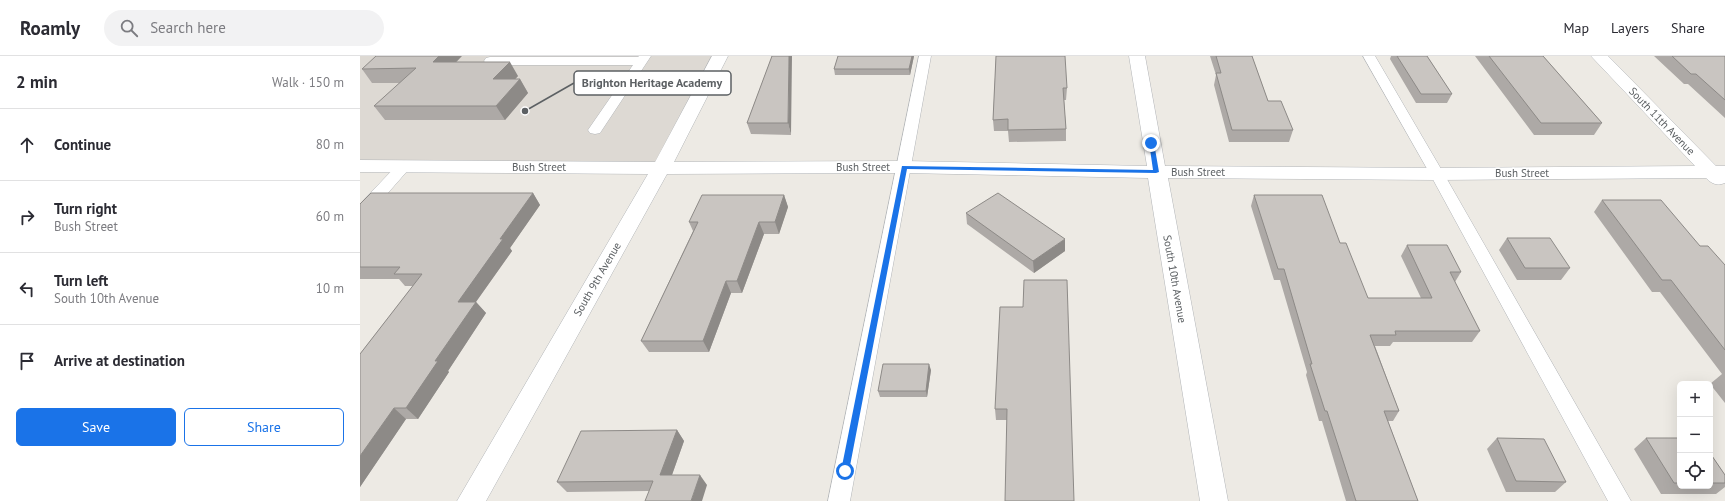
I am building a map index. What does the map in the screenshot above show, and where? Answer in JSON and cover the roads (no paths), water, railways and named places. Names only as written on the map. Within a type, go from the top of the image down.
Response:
[{"type":"street","name":"South 9th Avenue","points":[[471,501],[660,168],[720,56]]},
{"type":"street","name":"South 10th Avenue","points":[[1137,56],[1214,501]]},
{"type":"street","name":"South 11th Avenue","points":[[1599,56],[1719,172],[1725,186]]},
{"type":"street","name":"Bush Street","points":[[360,166],[660,168],[904,167],[1156,172],[1437,174],[1719,172]]},
{"type":"lane","points":[[839,501],[925,56]]},
{"type":"lane","points":[[1369,56],[1437,174],[1620,501]]},
{"type":"lane","points":[[490,62],[643,59]]},
{"type":"lane","points":[[595,130],[643,59]]},
{"type":"lane","points":[[360,214],[404,166]]},
{"type":"place","name":"Brighton Heritage Academy","points":[[525,111]]}]
